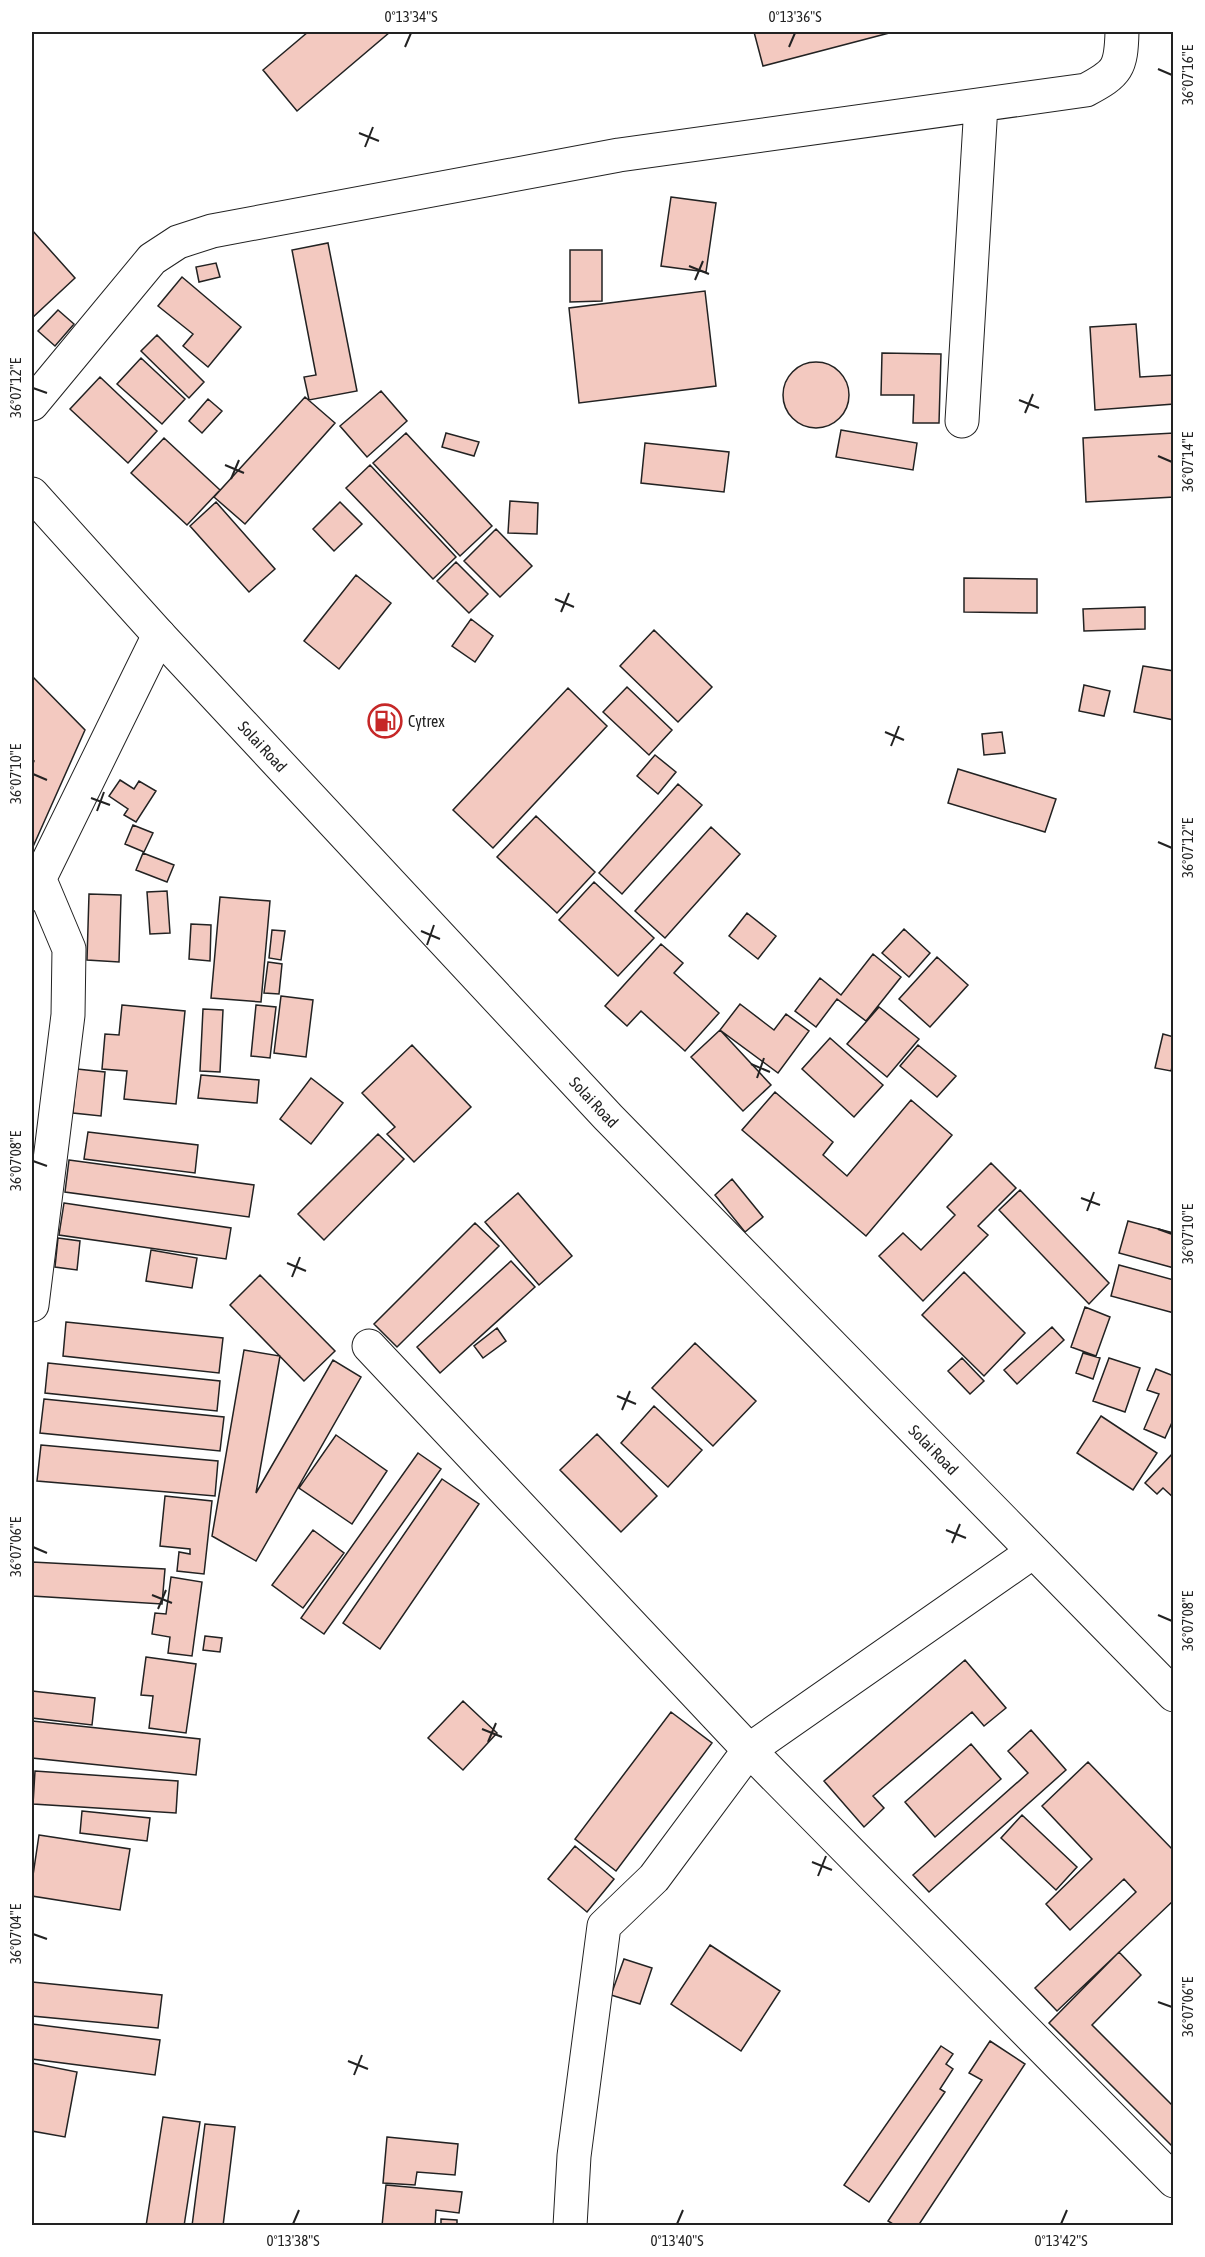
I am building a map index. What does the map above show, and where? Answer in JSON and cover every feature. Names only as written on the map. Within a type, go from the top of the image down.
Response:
[{"type":"main road","points":[[32,404],[153,259],[178,242],[212,231],[619,155],[1086,90],[1110,77],[1121,55],[1122,32]]},
{"type":"main road","points":[[962,421],[981,105]]},
{"type":"main road","name":"Solai Road","points":[[32,495],[159,635],[608,1117],[1173,1695]]},
{"type":"main road","points":[[32,1305],[68,1004],[69,949],[36,887],[159,635]]},
{"type":"main road","points":[[369,1346],[749,1750],[1173,2181]]},
{"type":"main road","points":[[570,2226],[574,2156],[604,1926],[654,1878],[749,1750],[1033,1552]]},
{"type":"building","points":[[308,32],[390,32],[297,111],[263,70]]},
{"type":"building","points":[[754,32],[893,32],[763,66]]},
{"type":"building","points":[[671,197],[716,203],[706,272],[661,266]]},
{"type":"building","points":[[32,230],[75,278],[32,318]]},
{"type":"building","points":[[328,243],[357,391],[309,400],[304,377],[316,375],[292,250]]},
{"type":"building","points":[[570,250],[602,250],[602,301],[570,302]]},
{"type":"building","points":[[216,263],[220,277],[199,282],[196,267]]},
{"type":"building","points":[[182,277],[241,327],[208,367],[183,346],[193,334],[158,306]]},
{"type":"building","points":[[705,291],[716,386],[579,403],[569,308]]},
{"type":"building","points":[[58,310],[74,324],[55,346],[38,331]]},
{"type":"building","points":[[1136,324],[1140,377],[1174,375],[1174,404],[1095,410],[1090,327]]},
{"type":"building","points":[[157,335],[204,382],[189,398],[141,351]]},
{"type":"building","points":[[882,353],[941,354],[939,423],[913,423],[914,395],[881,395]]},
{"type":"building","points":[[141,358],[185,399],[162,424],[117,384]]},
{"type":"building","points":[[810,362],[822,362],[834,367],[844,377],[849,395],[847,408],[834,423],[822,428],[810,428],[798,423],[788,413],[783,401],[783,389],[788,377],[798,367]]},
{"type":"building","points":[[100,377],[157,431],[128,463],[70,409]]},
{"type":"building","points":[[381,391],[407,421],[367,457],[340,426]]},
{"type":"building","points":[[305,397],[335,423],[245,524],[214,497]]},
{"type":"building","points":[[208,399],[222,411],[202,433],[189,421]]},
{"type":"building","points":[[841,430],[917,443],[913,470],[836,457]]},
{"type":"building","points":[[406,433],[492,526],[460,556],[373,463]]},
{"type":"building","points":[[446,433],[479,442],[474,456],[442,447]]},
{"type":"building","points":[[1174,433],[1174,497],[1086,502],[1083,438]]},
{"type":"building","points":[[164,438],[220,490],[187,525],[131,473]]},
{"type":"building","points":[[645,443],[729,452],[724,492],[641,483]]},
{"type":"building","points":[[370,465],[456,557],[433,579],[346,488]]},
{"type":"building","points":[[510,501],[538,503],[537,534],[508,533]]},
{"type":"building","points":[[216,502],[275,569],[249,592],[190,526]]},
{"type":"building","points":[[340,502],[362,524],[334,551],[313,529]]},
{"type":"building","points":[[496,529],[532,566],[500,597],[464,561]]},
{"type":"building","points":[[456,562],[488,594],[469,613],[437,581]]},
{"type":"building","points":[[356,575],[391,603],[339,669],[304,641]]},
{"type":"building","points":[[964,578],[1037,579],[1037,613],[964,612]]},
{"type":"building","points":[[1145,607],[1145,629],[1084,631],[1083,609]]},
{"type":"building","points":[[471,619],[493,636],[475,662],[452,646]]},
{"type":"building","points":[[654,630],[712,687],[678,722],[620,666]]},
{"type":"building","points":[[1143,666],[1174,671],[1174,720],[1134,712]]},
{"type":"building","points":[[32,676],[85,730],[32,849],[32,766],[34,761],[32,759]]},
{"type":"building","points":[[1084,685],[1110,691],[1104,716],[1079,711]]},
{"type":"building","points":[[627,687],[672,730],[649,755],[603,712]]},
{"type":"building","points":[[568,688],[607,726],[493,848],[453,810]]},
{"type":"building","points":[[1002,732],[1005,753],[984,755],[982,734]]},
{"type":"building","points":[[655,755],[676,772],[658,794],[637,776]]},
{"type":"building","points":[[958,769],[1056,799],[1045,832],[948,803]]},
{"type":"building","points":[[120,780],[134,789],[139,781],[156,791],[136,822],[124,815],[128,809],[109,796]]},
{"type":"building","points":[[678,784],[702,805],[622,894],[599,873]]},
{"type":"building","points":[[536,816],[595,872],[557,913],[497,857]]},
{"type":"building","points":[[133,825],[153,833],[144,852],[125,844]]},
{"type":"building","points":[[711,827],[740,854],[665,938],[635,911]]},
{"type":"building","points":[[143,853],[174,865],[167,882],[136,870]]},
{"type":"building","points":[[594,882],[654,938],[618,976],[559,920]]},
{"type":"building","points":[[167,891],[170,933],[150,934],[147,892]]},
{"type":"building","points":[[89,894],[121,895],[119,962],[87,960]]},
{"type":"building","points":[[220,897],[270,901],[261,1002],[211,998]]},
{"type":"building","points":[[747,913],[776,936],[758,959],[729,936]]},
{"type":"building","points":[[191,924],[211,925],[210,961],[189,959]]},
{"type":"building","points":[[904,929],[930,953],[909,977],[882,953]]},
{"type":"building","points":[[272,930],[285,931],[281,960],[269,958]]},
{"type":"building","points":[[661,944],[683,963],[674,973],[719,1013],[685,1051],[641,1011],[627,1026],[605,1006]]},
{"type":"building","points":[[873,954],[901,977],[866,1021],[837,999],[816,1027],[795,1011],[820,978],[841,995]]},
{"type":"building","points":[[937,957],[968,985],[930,1027],[899,999]]},
{"type":"building","points":[[268,962],[282,964],[279,994],[264,993]]},
{"type":"building","points":[[281,996],[313,1000],[306,1057],[274,1053]]},
{"type":"building","points":[[740,1004],[774,1030],[786,1014],[809,1031],[778,1073],[720,1030]]},
{"type":"building","points":[[122,1005],[185,1011],[176,1104],[124,1099],[127,1071],[102,1069],[105,1034],[119,1035]]},
{"type":"building","points":[[256,1005],[276,1007],[270,1058],[251,1056]]},
{"type":"building","points":[[879,1007],[919,1039],[887,1077],[847,1044]]},
{"type":"building","points":[[203,1009],[223,1010],[220,1072],[200,1071]]},
{"type":"building","points":[[720,1030],[771,1085],[743,1111],[691,1057]]},
{"type":"building","points":[[1163,1034],[1174,1037],[1174,1060],[1171,1071],[1155,1068]]},
{"type":"building","points":[[830,1038],[883,1085],[854,1117],[802,1069]]},
{"type":"building","points":[[412,1045],[471,1107],[414,1162],[387,1134],[395,1127],[362,1093]]},
{"type":"building","points":[[918,1045],[956,1076],[937,1097],[900,1066]]},
{"type":"building","points":[[77,1069],[105,1072],[101,1116],[73,1113]]},
{"type":"building","points":[[201,1075],[259,1080],[257,1103],[198,1098]]},
{"type":"building","points":[[311,1078],[343,1103],[311,1144],[280,1119]]},
{"type":"building","points":[[775,1092],[833,1142],[823,1155],[847,1176],[911,1100],[952,1135],[866,1236],[742,1130]]},
{"type":"building","points":[[88,1132],[198,1145],[195,1173],[84,1159]]},
{"type":"building","points":[[378,1134],[404,1159],[324,1240],[298,1214]]},
{"type":"building","points":[[69,1160],[254,1185],[249,1217],[65,1192]]},
{"type":"building","points":[[991,1163],[1016,1188],[978,1226],[988,1235],[923,1301],[879,1256],[903,1233],[921,1250],[955,1215],[947,1207]]},
{"type":"building","points":[[732,1179],[763,1217],[745,1232],[715,1195]]},
{"type":"building","points":[[1020,1190],[1109,1283],[1089,1304],[999,1210]]},
{"type":"building","points":[[518,1193],[572,1256],[539,1285],[485,1222]]},
{"type":"building","points":[[64,1203],[231,1228],[226,1259],[59,1235]]},
{"type":"building","points":[[1128,1221],[1174,1233],[1174,1268],[1119,1253]]},
{"type":"building","points":[[475,1223],[499,1246],[397,1347],[374,1324]]},
{"type":"building","points":[[58,1238],[80,1241],[77,1270],[55,1267]]},
{"type":"building","points":[[151,1250],[197,1258],[192,1288],[146,1281]]},
{"type":"building","points":[[511,1261],[535,1287],[440,1373],[417,1347]]},
{"type":"building","points":[[1119,1265],[1174,1280],[1174,1313],[1111,1296]]},
{"type":"building","points":[[964,1272],[1025,1333],[984,1376],[922,1315]]},
{"type":"building","points":[[260,1275],[335,1351],[304,1381],[230,1305]]},
{"type":"building","points":[[1085,1307],[1110,1317],[1096,1356],[1071,1347]]},
{"type":"building","points":[[66,1322],[223,1338],[219,1373],[63,1356]]},
{"type":"building","points":[[1052,1327],[1064,1340],[1017,1384],[1004,1370]]},
{"type":"building","points":[[497,1328],[506,1341],[483,1358],[474,1346]]},
{"type":"building","points":[[695,1343],[756,1401],[713,1446],[652,1388]]},
{"type":"building","points":[[244,1350],[280,1356],[256,1493],[333,1360],[361,1377],[256,1561],[212,1536]]},
{"type":"building","points":[[1083,1353],[1100,1358],[1093,1379],[1076,1373]]},
{"type":"building","points":[[962,1358],[984,1381],[970,1394],[948,1371]]},
{"type":"building","points":[[1109,1358],[1140,1368],[1125,1412],[1093,1401]]},
{"type":"building","points":[[48,1363],[220,1381],[217,1411],[45,1393]]},
{"type":"building","points":[[1156,1369],[1174,1376],[1174,1418],[1165,1438],[1144,1429],[1159,1394],[1147,1390]]},
{"type":"building","points":[[44,1399],[224,1417],[220,1451],[40,1433]]},
{"type":"building","points":[[654,1406],[702,1450],[668,1487],[621,1443]]},
{"type":"building","points":[[1101,1416],[1157,1453],[1133,1490],[1077,1453]]},
{"type":"building","points":[[597,1434],[657,1496],[621,1532],[560,1470]]},
{"type":"building","points":[[336,1435],[387,1471],[352,1524],[299,1488]]},
{"type":"building","points":[[41,1445],[218,1461],[215,1496],[37,1481]]},
{"type":"building","points":[[1174,1452],[1174,1498],[1163,1488],[1157,1494],[1145,1483]]},
{"type":"building","points":[[418,1453],[441,1469],[324,1634],[301,1618]]},
{"type":"building","points":[[442,1479],[479,1504],[380,1649],[343,1623]]},
{"type":"building","points":[[165,1496],[212,1501],[204,1574],[177,1571],[179,1552],[190,1554],[190,1549],[160,1546]]},
{"type":"building","points":[[313,1530],[344,1553],[303,1608],[272,1585]]},
{"type":"building","points":[[32,1562],[165,1569],[162,1604],[32,1596]]},
{"type":"building","points":[[171,1577],[202,1582],[192,1656],[168,1653],[170,1637],[152,1634],[155,1613],[166,1614]]},
{"type":"building","points":[[205,1636],[222,1638],[220,1652],[203,1650]]},
{"type":"building","points":[[146,1657],[196,1664],[186,1733],[149,1728],[153,1696],[141,1695]]},
{"type":"building","points":[[965,1660],[1006,1708],[984,1726],[972,1712],[873,1796],[884,1808],[864,1827],[824,1781]]},
{"type":"building","points":[[32,1691],[95,1698],[92,1725],[32,1718]]},
{"type":"building","points":[[463,1701],[497,1733],[463,1770],[428,1738]]},
{"type":"building","points":[[671,1712],[712,1743],[616,1871],[575,1839]]},
{"type":"building","points":[[32,1721],[200,1739],[196,1775],[32,1758]]},
{"type":"building","points":[[1031,1730],[1066,1770],[929,1892],[913,1875],[1028,1773],[1008,1751]]},
{"type":"building","points":[[971,1744],[1001,1779],[935,1837],[905,1802]]},
{"type":"building","points":[[1088,1762],[1174,1851],[1174,1900],[1057,2011],[1035,1988],[1136,1892],[1124,1879],[1070,1930],[1046,1904],[1092,1859],[1042,1806]]},
{"type":"building","points":[[35,1771],[178,1781],[176,1813],[33,1804]]},
{"type":"building","points":[[82,1811],[150,1818],[147,1841],[80,1833]]},
{"type":"building","points":[[1022,1815],[1077,1867],[1056,1890],[1001,1838]]},
{"type":"building","points":[[39,1835],[130,1849],[120,1910],[32,1896]]},
{"type":"building","points":[[575,1846],[614,1879],[587,1912],[548,1879]]},
{"type":"building","points":[[710,1945],[780,1991],[741,2051],[671,2004]]},
{"type":"building","points":[[1119,1952],[1141,1975],[1092,2025],[1174,2107],[1174,2148],[1049,2023]]},
{"type":"building","points":[[624,1959],[652,1968],[640,2004],[611,1995]]},
{"type":"building","points":[[32,1982],[162,1995],[158,2028],[32,2016]]},
{"type":"building","points":[[32,2024],[160,2040],[155,2075],[32,2059]]},
{"type":"building","points":[[990,2041],[1025,2064],[918,2226],[896,2226],[888,2221],[982,2080],[969,2073]]},
{"type":"building","points":[[941,2046],[953,2054],[946,2064],[953,2069],[940,2089],[945,2092],[869,2202],[844,2185]]},
{"type":"building","points":[[32,2063],[77,2072],[65,2137],[32,2131]]},
{"type":"building","points":[[163,2117],[200,2122],[184,2226],[146,2226]]},
{"type":"building","points":[[205,2124],[235,2127],[223,2226],[192,2226]]},
{"type":"building","points":[[387,2137],[458,2144],[455,2175],[417,2172],[415,2185],[383,2183]]},
{"type":"building","points":[[386,2185],[462,2192],[459,2213],[436,2210],[435,2226],[382,2226]]},
{"type":"building","points":[[441,2219],[457,2220],[457,2226],[441,2226]]},
{"type":"place","name":"Cytrex","points":[[385,721]]}]
